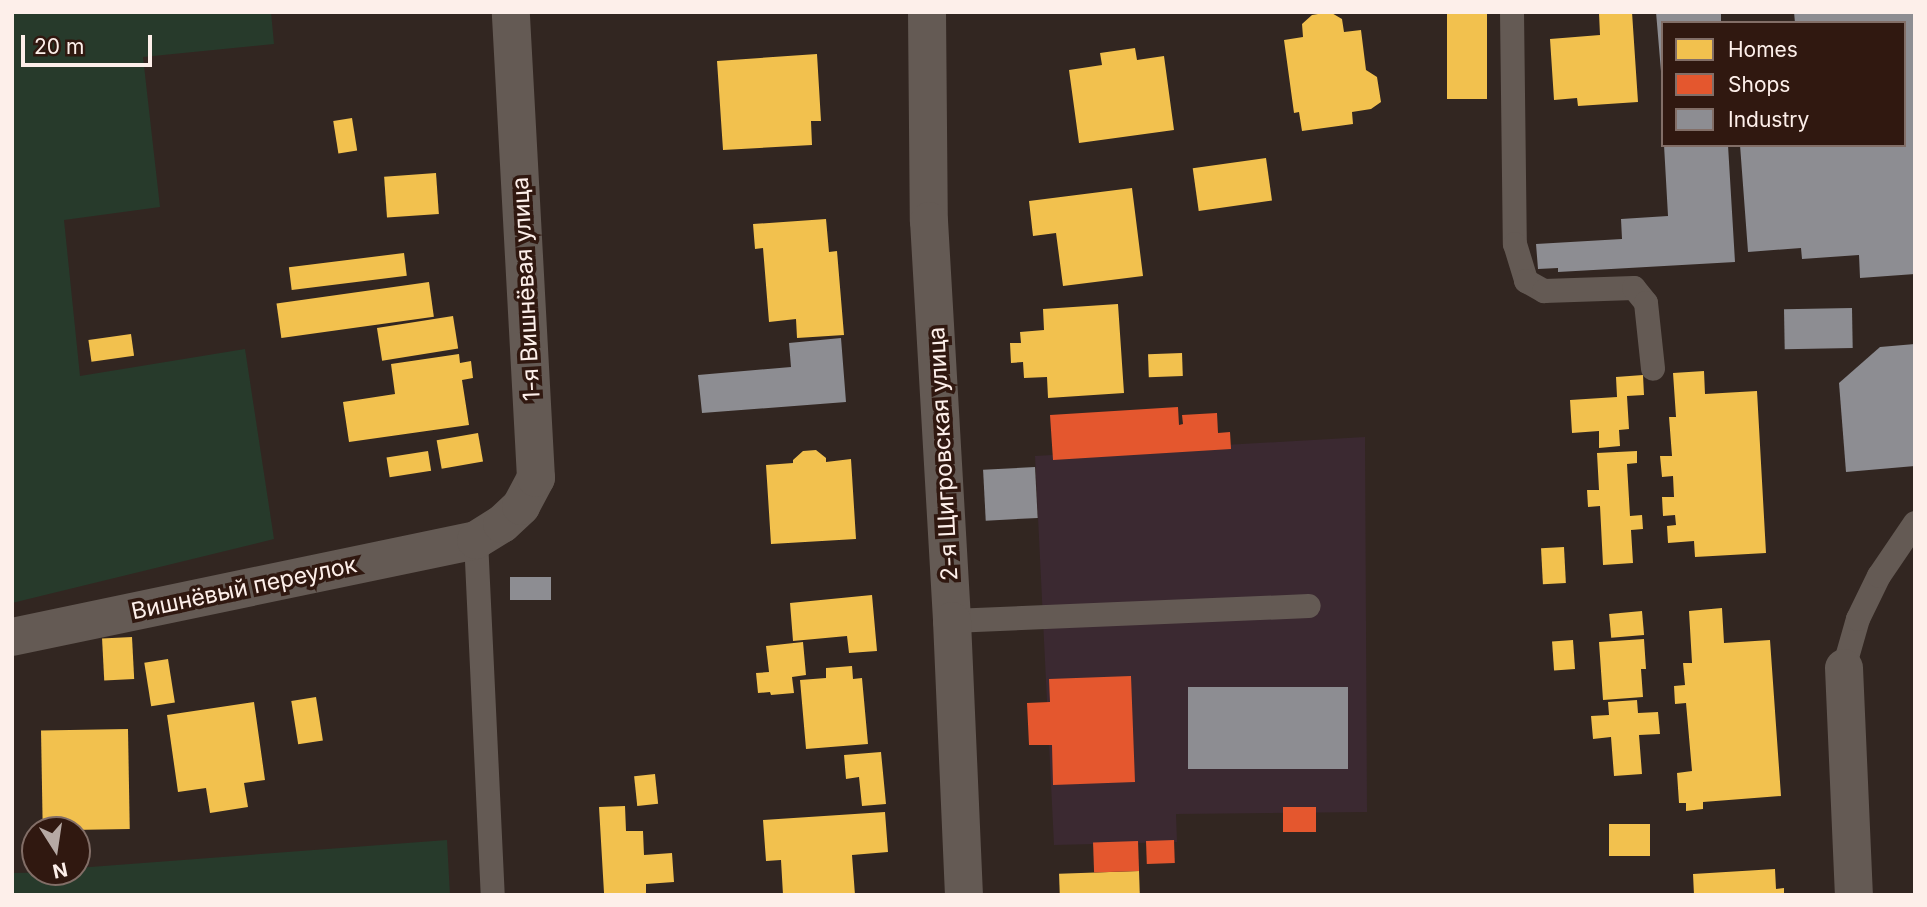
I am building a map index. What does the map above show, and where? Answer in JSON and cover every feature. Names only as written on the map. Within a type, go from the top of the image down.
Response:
[{"type":"street","name":"1-я Вишнёвая улица","points":[[476,540],[502,524],[521,506],[536,478],[511,12]]},
{"type":"street","name":"2-я Щигровская улица","points":[[927,12],[929,221],[953,621],[964,895]]},
{"type":"street","name":"Вишнёвый переулок","points":[[12,637],[476,540]]},
{"type":"street","points":[[1844,668],[1854,895]]},
{"type":"lane","points":[[1512,12],[1515,244],[1526,281],[1544,291],[1634,288],[1646,303],[1653,369]]},
{"type":"lane","points":[[1844,668],[1858,618],[1879,576],[1915,523]]},
{"type":"lane","points":[[476,540],[493,895]]},
{"type":"lane","points":[[953,621],[1309,606]]},
{"type":"shaded area","points":[[1365,437],[1367,812],[1176,814],[1177,842],[1054,845],[1035,456]]},
{"type":"green space","points":[[12,12],[271,12],[274,44],[143,57],[160,207],[64,220],[80,376],[245,349],[274,539],[12,603]]},
{"type":"green space","points":[[447,840],[450,895],[12,895],[12,873],[21,873],[21,886],[91,886],[91,867]]},
{"type":"building: Homes","points":[[1330,12],[1342,19],[1344,32],[1361,30],[1366,70],[1377,77],[1381,102],[1371,109],[1352,112],[1353,124],[1302,131],[1299,112],[1294,113],[1284,40],[1303,37],[1302,24],[1312,15]]},
{"type":"building: Homes","points":[[1447,12],[1487,12],[1487,99],[1447,99]]},
{"type":"building: Homes","points":[[1632,12],[1638,102],[1578,106],[1577,98],[1554,100],[1550,39],[1600,35],[1599,13]]},
{"type":"building: Homes","points":[[1135,48],[1137,60],[1164,56],[1174,130],[1079,143],[1069,70],[1102,65],[1100,53]]},
{"type":"building: Homes","points":[[817,54],[821,121],[811,121],[812,145],[723,150],[717,61]]},
{"type":"building: Homes","points":[[352,118],[357,151],[338,154],[333,121]]},
{"type":"building: Homes","points":[[1266,158],[1272,201],[1199,211],[1193,168]]},
{"type":"building: Homes","points":[[436,173],[439,214],[387,218],[384,177]]},
{"type":"building: Homes","points":[[1132,188],[1143,276],[1063,286],[1056,233],[1033,236],[1029,201]]},
{"type":"building: Homes","points":[[826,219],[829,252],[837,251],[844,335],[797,338],[796,319],[769,322],[763,248],[755,249],[753,224]]},
{"type":"building: Homes","points":[[404,253],[407,276],[292,290],[289,267]]},
{"type":"building: Homes","points":[[429,282],[434,317],[281,338],[276,303]]},
{"type":"building: Homes","points":[[1118,304],[1124,393],[1048,398],[1047,377],[1024,378],[1023,362],[1011,363],[1010,343],[1021,343],[1020,332],[1044,330],[1043,309]]},
{"type":"building: Homes","points":[[453,316],[458,349],[382,361],[377,328]]},
{"type":"building: Homes","points":[[131,334],[134,356],[91,362],[88,340]]},
{"type":"building: Homes","points":[[1182,353],[1183,376],[1149,377],[1148,354]]},
{"type":"building: Homes","points":[[459,354],[460,363],[471,361],[473,378],[462,380],[469,425],[349,442],[343,402],[395,394],[391,364]]},
{"type":"building: Homes","points":[[1704,371],[1705,394],[1757,391],[1766,553],[1695,557],[1694,541],[1668,543],[1667,526],[1676,525],[1675,515],[1663,516],[1662,497],[1674,497],[1673,476],[1662,477],[1660,456],[1672,456],[1669,417],[1676,417],[1673,373]]},
{"type":"building: Homes","points":[[1643,375],[1644,395],[1627,396],[1629,429],[1619,430],[1620,446],[1599,448],[1599,431],[1572,433],[1570,400],[1617,397],[1616,377]]},
{"type":"building: Homes","points":[[478,433],[483,462],[442,469],[437,440]]},
{"type":"building: Homes","points":[[816,450],[826,458],[826,462],[851,459],[856,539],[771,544],[766,465],[793,463],[803,451]]},
{"type":"building: Homes","points":[[428,451],[431,471],[390,477],[387,458]]},
{"type":"building: Homes","points":[[1637,451],[1637,463],[1627,464],[1630,516],[1642,515],[1643,529],[1631,530],[1633,563],[1603,565],[1600,506],[1588,507],[1587,490],[1599,490],[1597,453]]},
{"type":"building: Homes","points":[[1564,547],[1566,583],[1543,584],[1541,548]]},
{"type":"building: Homes","points":[[872,595],[877,651],[849,653],[847,636],[793,641],[790,603]]},
{"type":"building: Homes","points":[[1722,608],[1724,643],[1770,640],[1781,796],[1703,802],[1703,809],[1686,811],[1686,803],[1679,803],[1677,773],[1692,771],[1686,703],[1675,704],[1674,686],[1685,685],[1683,663],[1692,663],[1689,611]]},
{"type":"building: Homes","points":[[1642,611],[1644,635],[1611,638],[1609,614]]},
{"type":"building: Homes","points":[[132,637],[134,679],[104,681],[102,639]]},
{"type":"building: Homes","points":[[1644,639],[1646,669],[1641,669],[1643,697],[1603,700],[1599,642]]},
{"type":"building: Homes","points":[[1573,640],[1575,669],[1554,670],[1552,641]]},
{"type":"building: Homes","points":[[803,642],[806,675],[792,677],[794,693],[758,693],[756,673],[769,672],[766,646]]},
{"type":"building: Homes","points":[[168,659],[175,702],[151,706],[144,663]]},
{"type":"building: Homes","points":[[852,666],[853,679],[862,678],[868,744],[806,749],[800,680],[826,678],[826,668]]},
{"type":"building: Homes","points":[[316,697],[323,740],[298,744],[291,701]]},
{"type":"building: Homes","points":[[1637,700],[1638,713],[1658,712],[1660,734],[1639,735],[1642,774],[1614,776],[1611,737],[1593,739],[1591,716],[1609,715],[1608,702]]},
{"type":"building: Homes","points":[[254,702],[265,780],[244,783],[248,807],[210,813],[206,788],[178,792],[167,715]]},
{"type":"building: Homes","points":[[128,729],[130,829],[91,830],[91,816],[43,816],[41,731]]},
{"type":"building: Homes","points":[[881,752],[886,804],[862,806],[859,777],[846,779],[844,755]]},
{"type":"building: Homes","points":[[655,774],[658,804],[637,806],[634,776]]},
{"type":"building: Homes","points":[[625,806],[626,831],[643,831],[644,855],[672,853],[674,882],[646,884],[646,895],[604,893],[599,807]]},
{"type":"building: Homes","points":[[885,812],[888,852],[852,855],[855,895],[783,895],[781,860],[766,861],[763,820]]},
{"type":"building: Homes","points":[[1609,824],[1650,824],[1650,856],[1609,856]]},
{"type":"building: Homes","points":[[1775,869],[1776,889],[1784,888],[1784,895],[1694,895],[1693,874]]},
{"type":"building: Homes","points":[[1139,871],[1140,895],[1060,895],[1059,874]]},
{"type":"building: Shops","points":[[1178,407],[1179,425],[1183,424],[1182,415],[1217,413],[1218,433],[1230,432],[1231,449],[1053,460],[1050,415]]},
{"type":"building: Shops","points":[[1131,676],[1135,782],[1053,785],[1052,745],[1029,745],[1027,703],[1050,702],[1049,679]]},
{"type":"building: Shops","points":[[1283,807],[1316,807],[1316,832],[1283,832]]},
{"type":"building: Shops","points":[[1174,840],[1175,863],[1147,864],[1146,841]]},
{"type":"building: Shops","points":[[1138,841],[1139,871],[1094,873],[1093,843]]},
{"type":"building: Industry","points":[[1656,12],[1721,12],[1721,21],[1661,21],[1661,71]]},
{"type":"building: Industry","points":[[1794,12],[1914,12],[1915,274],[1860,278],[1859,255],[1802,259],[1801,248],[1748,252],[1740,147],[1906,147],[1906,21],[1795,21]]},
{"type":"building: Industry","points":[[1664,147],[1728,147],[1735,262],[1558,272],[1558,268],[1538,269],[1536,244],[1622,239],[1621,219],[1668,216]]},
{"type":"building: Industry","points":[[1852,308],[1853,348],[1785,349],[1784,309]]},
{"type":"building: Industry","points":[[841,338],[846,402],[702,413],[698,375],[791,367],[789,343]]},
{"type":"building: Industry","points":[[1915,344],[1915,466],[1846,472],[1839,383],[1880,347]]},
{"type":"building: Industry","points":[[1035,467],[1038,518],[986,521],[983,470]]},
{"type":"building: Industry","points":[[510,577],[551,577],[551,600],[510,600]]},
{"type":"building: Industry","points":[[1188,687],[1348,687],[1348,769],[1188,769]]}]
